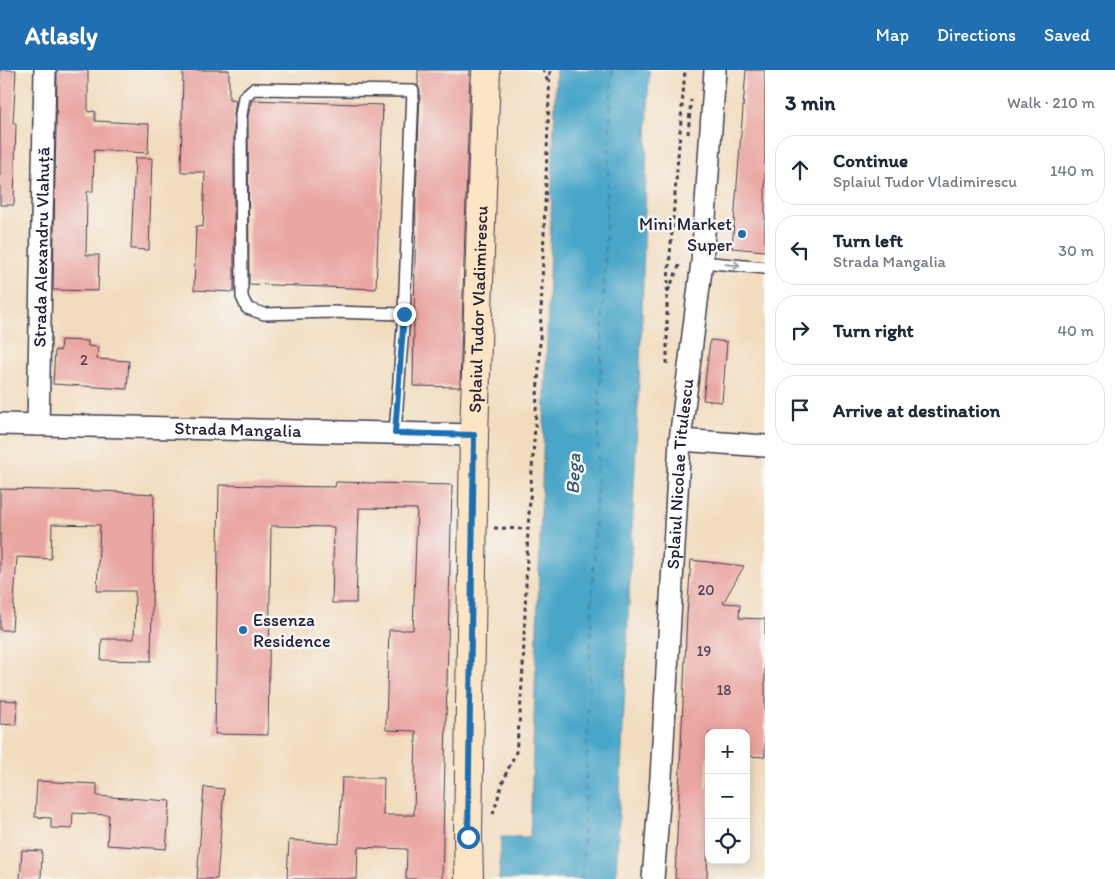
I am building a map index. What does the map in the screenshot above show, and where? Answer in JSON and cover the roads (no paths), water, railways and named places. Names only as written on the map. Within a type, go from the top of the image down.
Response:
[{"type":"street","name":"Strada Alexandru Vlahuță","points":[[38,425],[45,70]]},
{"type":"street","name":"Splaiul Tudor Vladimirescu","points":[[469,879],[474,435],[486,70]]},
{"type":"street","name":"Splaiul Nicolae Titulescu","points":[[654,879],[680,440],[702,262],[715,70]]},
{"type":"street","name":"Strada Mangalia","points":[[0,424],[474,435]]},
{"type":"street","points":[[680,440],[765,446]]},
{"type":"lane","points":[[395,433],[404,314],[413,91],[253,89],[244,97],[241,115],[242,297],[246,308],[264,314],[404,314]]},
{"type":"lane","points":[[702,262],[765,268]]},
{"type":"water","name":"Bega","points":[[556,70],[649,70],[642,316],[616,879],[499,879],[501,837],[530,837]]},
{"type":"place","name":"Mini Market Super","points":[[742,234]]},
{"type":"place","name":"Essenza Residence","points":[[243,630]]}]
